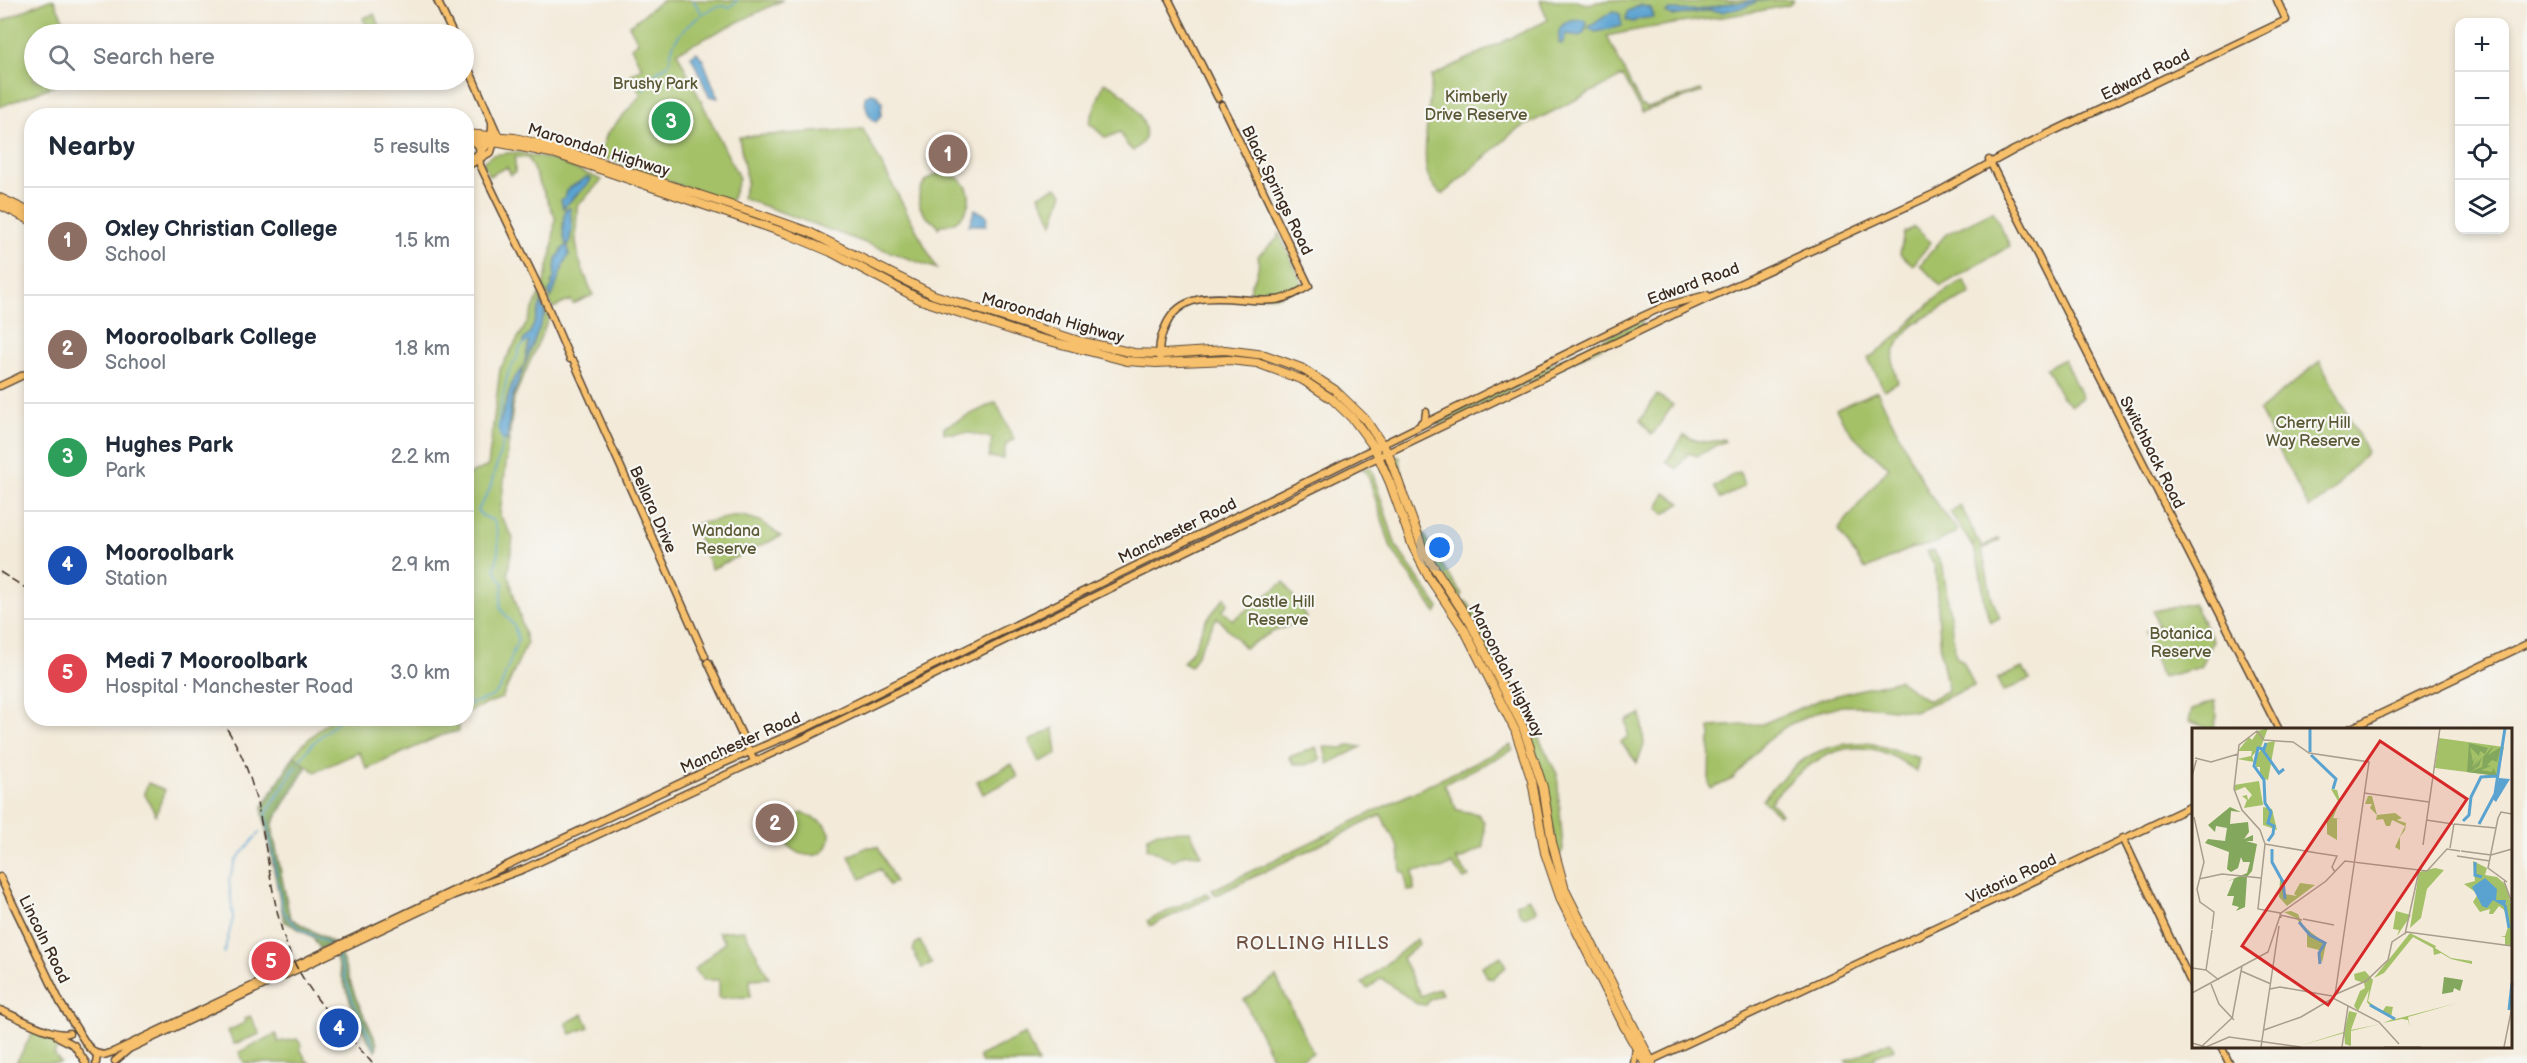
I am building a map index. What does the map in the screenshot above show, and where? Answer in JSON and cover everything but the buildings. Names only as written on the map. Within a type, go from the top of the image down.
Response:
[{"type":"highway","name":"Maroondah Highway","points":[[474,135],[532,141],[618,167],[809,232],[855,254],[912,286],[957,304],[1102,348],[1159,356],[1257,363],[1312,384],[1354,420],[1374,447],[1417,556],[1498,687]]},
{"type":"highway","name":"Maroondah Highway","points":[[474,141],[493,139],[510,145],[556,154],[815,245],[908,294],[969,317],[1108,358],[1127,361],[1225,350],[1280,359],[1309,372],[1341,395],[1365,419],[1388,453],[1424,552],[1467,616],[1526,757],[1536,797],[1545,853],[1561,900],[1648,1062]]},
{"type":"highway","points":[[0,198],[24,209]]},
{"type":"highway","points":[[0,205],[24,217]]},
{"type":"highway","points":[[852,264],[855,254]]},
{"type":"main road","points":[[437,0],[448,24]]},
{"type":"main road","name":"Black Springs Road","points":[[1161,338],[1171,316],[1191,301],[1208,298],[1278,300],[1309,286],[1169,0]]},
{"type":"main road","name":"Edward Road","points":[[1379,457],[1771,268],[1936,193],[1990,161],[2286,20],[2277,0]]},
{"type":"main road","points":[[474,80],[491,119],[493,139],[491,152]]},
{"type":"main road","points":[[478,158],[493,139]]},
{"type":"main road","name":"Bellara Drive","points":[[474,143],[479,147],[478,158],[754,761]]},
{"type":"main road","points":[[474,160],[510,145]]},
{"type":"main road","name":"Switchback Road","points":[[1990,161],[2277,728]]},
{"type":"main road","name":"Edward Road","points":[[1374,447],[1665,306],[1712,293],[1771,268]]},
{"type":"main road","points":[[1665,306],[1670,316]]},
{"type":"main road","points":[[1643,316],[1648,327]]},
{"type":"main road","points":[[1159,356],[1161,338]]},
{"type":"main road","points":[[1159,356],[1161,338]]},
{"type":"main road","points":[[0,386],[24,375]]},
{"type":"main road","points":[[1403,434],[1424,421],[1426,412]]},
{"type":"main road","points":[[1430,421],[1435,430]]},
{"type":"main road","points":[[1394,465],[1396,455],[1410,442]]},
{"type":"main road","name":"Manchester Road","points":[[112,1052],[750,751],[808,727],[1374,447]]},
{"type":"main road","name":"Manchester Road","points":[[351,941],[454,895],[524,869],[754,761],[896,694],[1379,457]]},
{"type":"main road","points":[[1370,461],[1380,465],[1390,483]]},
{"type":"main road","points":[[1311,479],[1316,487]]},
{"type":"main road","points":[[1122,572],[1126,580]]},
{"type":"main road","points":[[1052,606],[1058,614]]},
{"type":"main road","points":[[2358,728],[2527,646]]},
{"type":"main road","points":[[892,685],[896,694]]},
{"type":"main road","points":[[2352,728],[2444,685]]},
{"type":"main road","name":"Victoria Road","points":[[1648,1062],[2192,806]]},
{"type":"main road","points":[[2123,839],[2192,985]]},
{"type":"main road","name":"Lincoln Road","points":[[0,877],[66,1013],[95,1053]]},
{"type":"main road","name":"Manchester Road","points":[[118,1061],[129,1049],[213,1006]]},
{"type":"main road","points":[[0,1010],[71,1042],[78,1042],[79,1033],[74,1031],[61,1035],[51,1032]]},
{"type":"main road","name":"Lincoln Road","points":[[66,1013],[69,1033]]},
{"type":"main road","points":[[69,1033],[68,1038],[86,1062]]},
{"type":"main road","points":[[1634,1063],[1638,1044],[1653,1052],[1666,1054]]},
{"type":"main road","points":[[2222,1048],[2229,1063]]},
{"type":"main road","points":[[95,1053],[98,1058],[96,1063]]},
{"type":"main road","points":[[86,1062],[86,1054],[117,1053],[118,1061],[105,1060],[96,1063]]},
{"type":"green space","points":[[47,0],[54,0],[65,24],[24,24],[24,90],[43,90],[0,107],[0,22]]},
{"type":"green space","name":"Brushy Park","points":[[664,0],[783,0],[677,52],[739,178],[730,204],[599,156],[607,134],[641,95],[630,75],[642,68],[631,47],[638,42],[629,25]]},
{"type":"green space","name":"Kimberly Drive Reserve","points":[[1572,0],[1587,4],[1610,0],[1667,0],[1686,4],[1708,0],[1794,0],[1789,5],[1766,10],[1607,36],[1641,105],[1647,108],[1701,90],[1702,92],[1642,112],[1623,76],[1516,130],[1443,194],[1437,190],[1428,175],[1425,157],[1432,76],[1548,20],[1540,1]]},
{"type":"green space","points":[[374,14],[379,24],[366,24],[363,18]]},
{"type":"green space","points":[[1104,83],[1111,85],[1125,96],[1143,122],[1144,139],[1133,151],[1120,132],[1106,138],[1089,123]]},
{"type":"green space","points":[[863,129],[937,269],[742,198],[747,182],[739,137]]},
{"type":"green space","points":[[516,152],[556,161],[602,180],[577,206],[576,241],[579,260],[593,295],[573,304],[571,300],[553,308],[543,286],[552,252],[555,217],[528,158],[515,157],[515,172],[511,175],[507,167],[489,176],[483,162],[492,155]]},
{"type":"green space","points":[[943,173],[956,177],[964,184],[969,192],[969,201],[960,218],[938,228],[937,224],[923,212],[919,196],[926,181]]},
{"type":"green space","points":[[1056,187],[1063,193],[1053,223],[1039,195]]},
{"type":"green space","points":[[1993,211],[2010,246],[1941,286],[1920,265],[1946,234]]},
{"type":"green space","points":[[1914,227],[1931,242],[1913,265],[1900,254],[1904,233]]},
{"type":"green space","points":[[1279,233],[1303,285],[1278,296],[1251,297],[1251,283],[1258,270],[1258,256],[1277,239]]},
{"type":"green space","points":[[1964,280],[1971,294],[1923,318],[1903,335],[1893,359],[1898,382],[1884,390],[1868,358],[1893,339],[1938,297]]},
{"type":"green space","points":[[539,295],[549,318],[514,398],[500,515],[513,538],[508,573],[527,643],[502,698],[474,709],[474,472],[488,466],[500,369],[527,323]]},
{"type":"green space","points":[[1642,320],[1643,326],[1629,334],[1439,425],[1436,420]]},
{"type":"green space","points":[[2064,359],[2082,398],[2071,405],[2061,396],[2046,368]]},
{"type":"green space","name":"Cherry Hill Way Reserve","points":[[2320,361],[2367,452],[2324,499],[2309,508],[2259,411]]},
{"type":"green space","points":[[1877,391],[1929,494],[1957,530],[1956,533],[1933,544],[1909,549],[1867,569],[1864,568],[1838,530],[1889,467],[1853,434],[1836,409]]},
{"type":"green space","points":[[1657,395],[1673,405],[1652,435],[1640,420]]},
{"type":"green space","points":[[996,402],[1014,439],[1006,444],[1003,459],[989,457],[992,438],[969,433],[944,433],[944,427]]},
{"type":"green space","points":[[1684,435],[1703,442],[1723,439],[1725,441],[1697,456],[1688,453],[1677,469],[1666,462]]},
{"type":"green space","points":[[1397,455],[1400,457],[1402,475],[1414,512],[1431,546],[1462,594],[1461,599],[1425,550],[1395,462]]},
{"type":"green space","points":[[1371,468],[1396,546],[1439,608],[1436,613],[1391,548],[1367,472],[1362,469]]},
{"type":"green space","points":[[1740,472],[1744,486],[1721,499],[1714,487]]},
{"type":"green space","points":[[1665,493],[1681,503],[1664,514],[1658,508]]},
{"type":"green space","points":[[1960,505],[1982,547],[1999,538],[2000,540],[1982,549],[1992,599],[2000,618],[1990,622],[1979,564],[1972,545],[1975,543],[1971,544],[1950,512]]},
{"type":"green space","name":"Wandana Reserve","points":[[743,516],[760,521],[781,536],[712,569],[692,525]]},
{"type":"green space","points":[[1934,551],[1943,568],[1956,657],[1963,661],[1974,686],[1914,711],[1865,706],[1842,706],[1823,710],[1788,725],[1764,743],[1733,779],[1711,789],[1709,785],[1710,727],[1762,724],[1822,699],[1899,680],[1928,701],[1948,690],[1941,654],[1935,566],[1927,552]]},
{"type":"green space","name":"Castle Hill Reserve","points":[[1284,582],[1306,617],[1305,620],[1272,632],[1245,648],[1217,617],[1191,666],[1183,662],[1194,648],[1205,622],[1225,597],[1228,604],[1222,610],[1233,620]]},
{"type":"green space","points":[[1465,601],[1476,613],[1557,774],[1563,849],[1560,855],[1557,853],[1543,777],[1527,728],[1462,604]]},
{"type":"green space","name":"Botanica Reserve","points":[[2193,603],[2213,641],[2201,667],[2162,677],[2145,631],[2158,627],[2153,611]]},
{"type":"green space","points":[[2022,668],[2030,679],[2003,692],[1997,679]]},
{"type":"green space","points":[[2215,701],[2217,717],[2214,728],[2189,721],[2192,709]]},
{"type":"green space","points":[[1641,714],[1644,745],[1637,763],[1621,742],[1628,736],[1626,721]]},
{"type":"green space","points":[[323,726],[459,726],[459,731],[442,735],[367,769],[359,752],[315,772],[294,756],[302,745]]},
{"type":"green space","points":[[1054,728],[1057,754],[1039,762],[1029,741]]},
{"type":"green space","points":[[1870,743],[1919,758],[1916,772],[1895,758],[1875,750],[1856,748],[1837,751],[1803,770],[1770,802],[1781,813],[1779,815],[1762,800],[1785,775],[1808,756],[1835,746]]},
{"type":"green space","points":[[1350,745],[1361,747],[1328,764],[1324,747],[1345,748]]},
{"type":"green space","points":[[1511,745],[1513,750],[1444,784],[1457,810],[1478,814],[1484,822],[1484,847],[1462,859],[1456,859],[1469,877],[1464,879],[1451,864],[1442,869],[1413,871],[1414,890],[1407,891],[1405,872],[1401,872],[1399,849],[1381,815],[1216,895],[1212,890]]},
{"type":"green space","points":[[1316,747],[1321,760],[1305,765],[1294,764],[1289,757]]},
{"type":"green space","points":[[294,756],[307,766],[273,823],[273,833],[290,918],[334,943],[320,949],[313,937],[284,921],[262,808]]},
{"type":"green space","points":[[1012,764],[1018,777],[983,794],[977,781]]},
{"type":"green space","points":[[148,783],[165,790],[156,815],[144,793]]},
{"type":"green space","points":[[803,813],[825,824],[830,833],[828,846],[821,853],[812,856],[792,849],[784,841],[780,831],[782,820]]},
{"type":"green space","points":[[1190,831],[1202,855],[1186,854],[1173,860],[1147,848],[1148,837],[1157,832]]},
{"type":"green space","points":[[867,847],[878,847],[895,881],[889,886],[880,869],[861,879],[849,856]]},
{"type":"green space","points":[[1206,893],[1211,897],[1150,926],[1147,921]]},
{"type":"green space","points":[[1529,898],[1537,911],[1525,917],[1520,914],[1516,904]]},
{"type":"green space","points":[[744,930],[769,978],[750,979],[750,997],[719,998],[719,980],[704,980],[694,970],[725,942],[718,932]]},
{"type":"green space","points":[[1417,939],[1419,944],[1402,958],[1421,996],[1439,988],[1442,994],[1430,1000],[1426,1005],[1417,1004],[1381,978],[1368,989],[1362,983]]},
{"type":"green space","points":[[920,941],[932,964],[922,968],[913,951],[915,944]]},
{"type":"green space","points":[[340,953],[356,998],[377,1043],[376,1051],[363,1031],[352,1006],[335,956]]},
{"type":"green space","points":[[1501,956],[1506,967],[1492,979],[1487,977],[1482,966]]},
{"type":"green space","points":[[1276,977],[1313,1053],[1293,1063],[1275,1063],[1244,1000]]},
{"type":"green space","points":[[583,1014],[589,1027],[571,1034],[566,1023]]},
{"type":"green space","points":[[250,1016],[260,1034],[234,1044],[228,1031],[246,1022],[244,1019]]},
{"type":"green space","points":[[35,1029],[70,1044],[73,1048],[71,1053],[61,1042],[54,1054],[61,1063],[16,1063]]},
{"type":"green space","points":[[276,1034],[278,1042],[297,1039],[302,1046],[300,1048],[306,1060],[310,1063],[244,1063],[239,1052]]},
{"type":"green space","points":[[1025,1034],[1038,1063],[982,1063],[979,1056]]},
{"type":"green space","points":[[1890,1041],[1894,1049],[1874,1057],[1876,1063],[1847,1063],[1846,1061]]},
{"type":"water","points":[[1751,0],[1769,0],[1757,1],[1745,7],[1722,12],[1711,10],[1672,16],[1666,13],[1669,10],[1698,10],[1730,3],[1745,3]]},
{"type":"water","points":[[1640,5],[1651,8],[1654,17],[1633,22],[1626,20],[1627,12]]},
{"type":"water","points":[[1613,11],[1620,14],[1622,26],[1596,32],[1588,28]]},
{"type":"water","points":[[1585,20],[1587,23],[1584,33],[1580,36],[1566,34],[1562,44],[1559,43],[1559,32],[1563,25]]},
{"type":"water","points":[[697,52],[703,60],[718,98],[709,96],[691,56]]},
{"type":"water","points":[[870,93],[876,94],[882,102],[881,115],[876,122],[866,108],[865,97]]},
{"type":"water","points":[[587,177],[591,179],[589,183],[563,208],[561,200],[568,189]]},
{"type":"water","points":[[570,208],[572,229],[569,244],[566,245],[563,223],[566,209]]},
{"type":"water","points":[[975,209],[987,216],[986,225],[969,225]]},
{"type":"water","points":[[568,246],[569,255],[551,298],[549,292],[553,285],[551,283],[554,278],[556,259],[564,247]]},
{"type":"water","points":[[541,303],[545,313],[512,398],[507,441],[502,439],[498,428],[513,380],[524,366],[529,342],[524,343],[523,341],[532,328]]},
{"type":"waterway","points":[[693,0],[701,12]]},
{"type":"waterway","points":[[643,90],[655,73],[668,65],[674,43],[691,23],[715,8],[730,7],[738,0]]},
{"type":"waterway","points":[[474,703],[491,697],[500,689],[518,639],[514,626],[500,608],[503,584],[495,568],[499,545],[496,527],[494,521],[481,515],[478,510],[489,491],[503,443],[498,425],[508,374],[519,349],[529,339]]},
{"type":"waterway","points":[[300,760],[313,743],[333,726]]},
{"type":"waterway","points":[[296,766],[266,814],[282,907],[285,914],[296,925],[330,944]]},
{"type":"waterway","points":[[224,953],[233,918],[229,880],[236,860],[260,832]]},
{"type":"waterway","points":[[337,954],[354,1004],[374,1047]]},
{"type":"railway","points":[[0,572],[24,587]]},
{"type":"railway","points":[[224,726],[247,769],[256,797],[277,912],[292,958],[322,1006],[372,1063]]},
{"type":"place","name":"Hughes Park","points":[[671,121]]},
{"type":"place","name":"Oxley Christian College","points":[[948,154]]},
{"type":"place","name":"Mooroolbark College","points":[[775,823]]},
{"type":"place","name":"Medi 7 Mooroolbark","points":[[271,961]]},
{"type":"place","name":"Mooroolbark","points":[[339,1028]]},
{"type":"district","name":"ROLLING HILLS","points":[[1313,943]]}]
